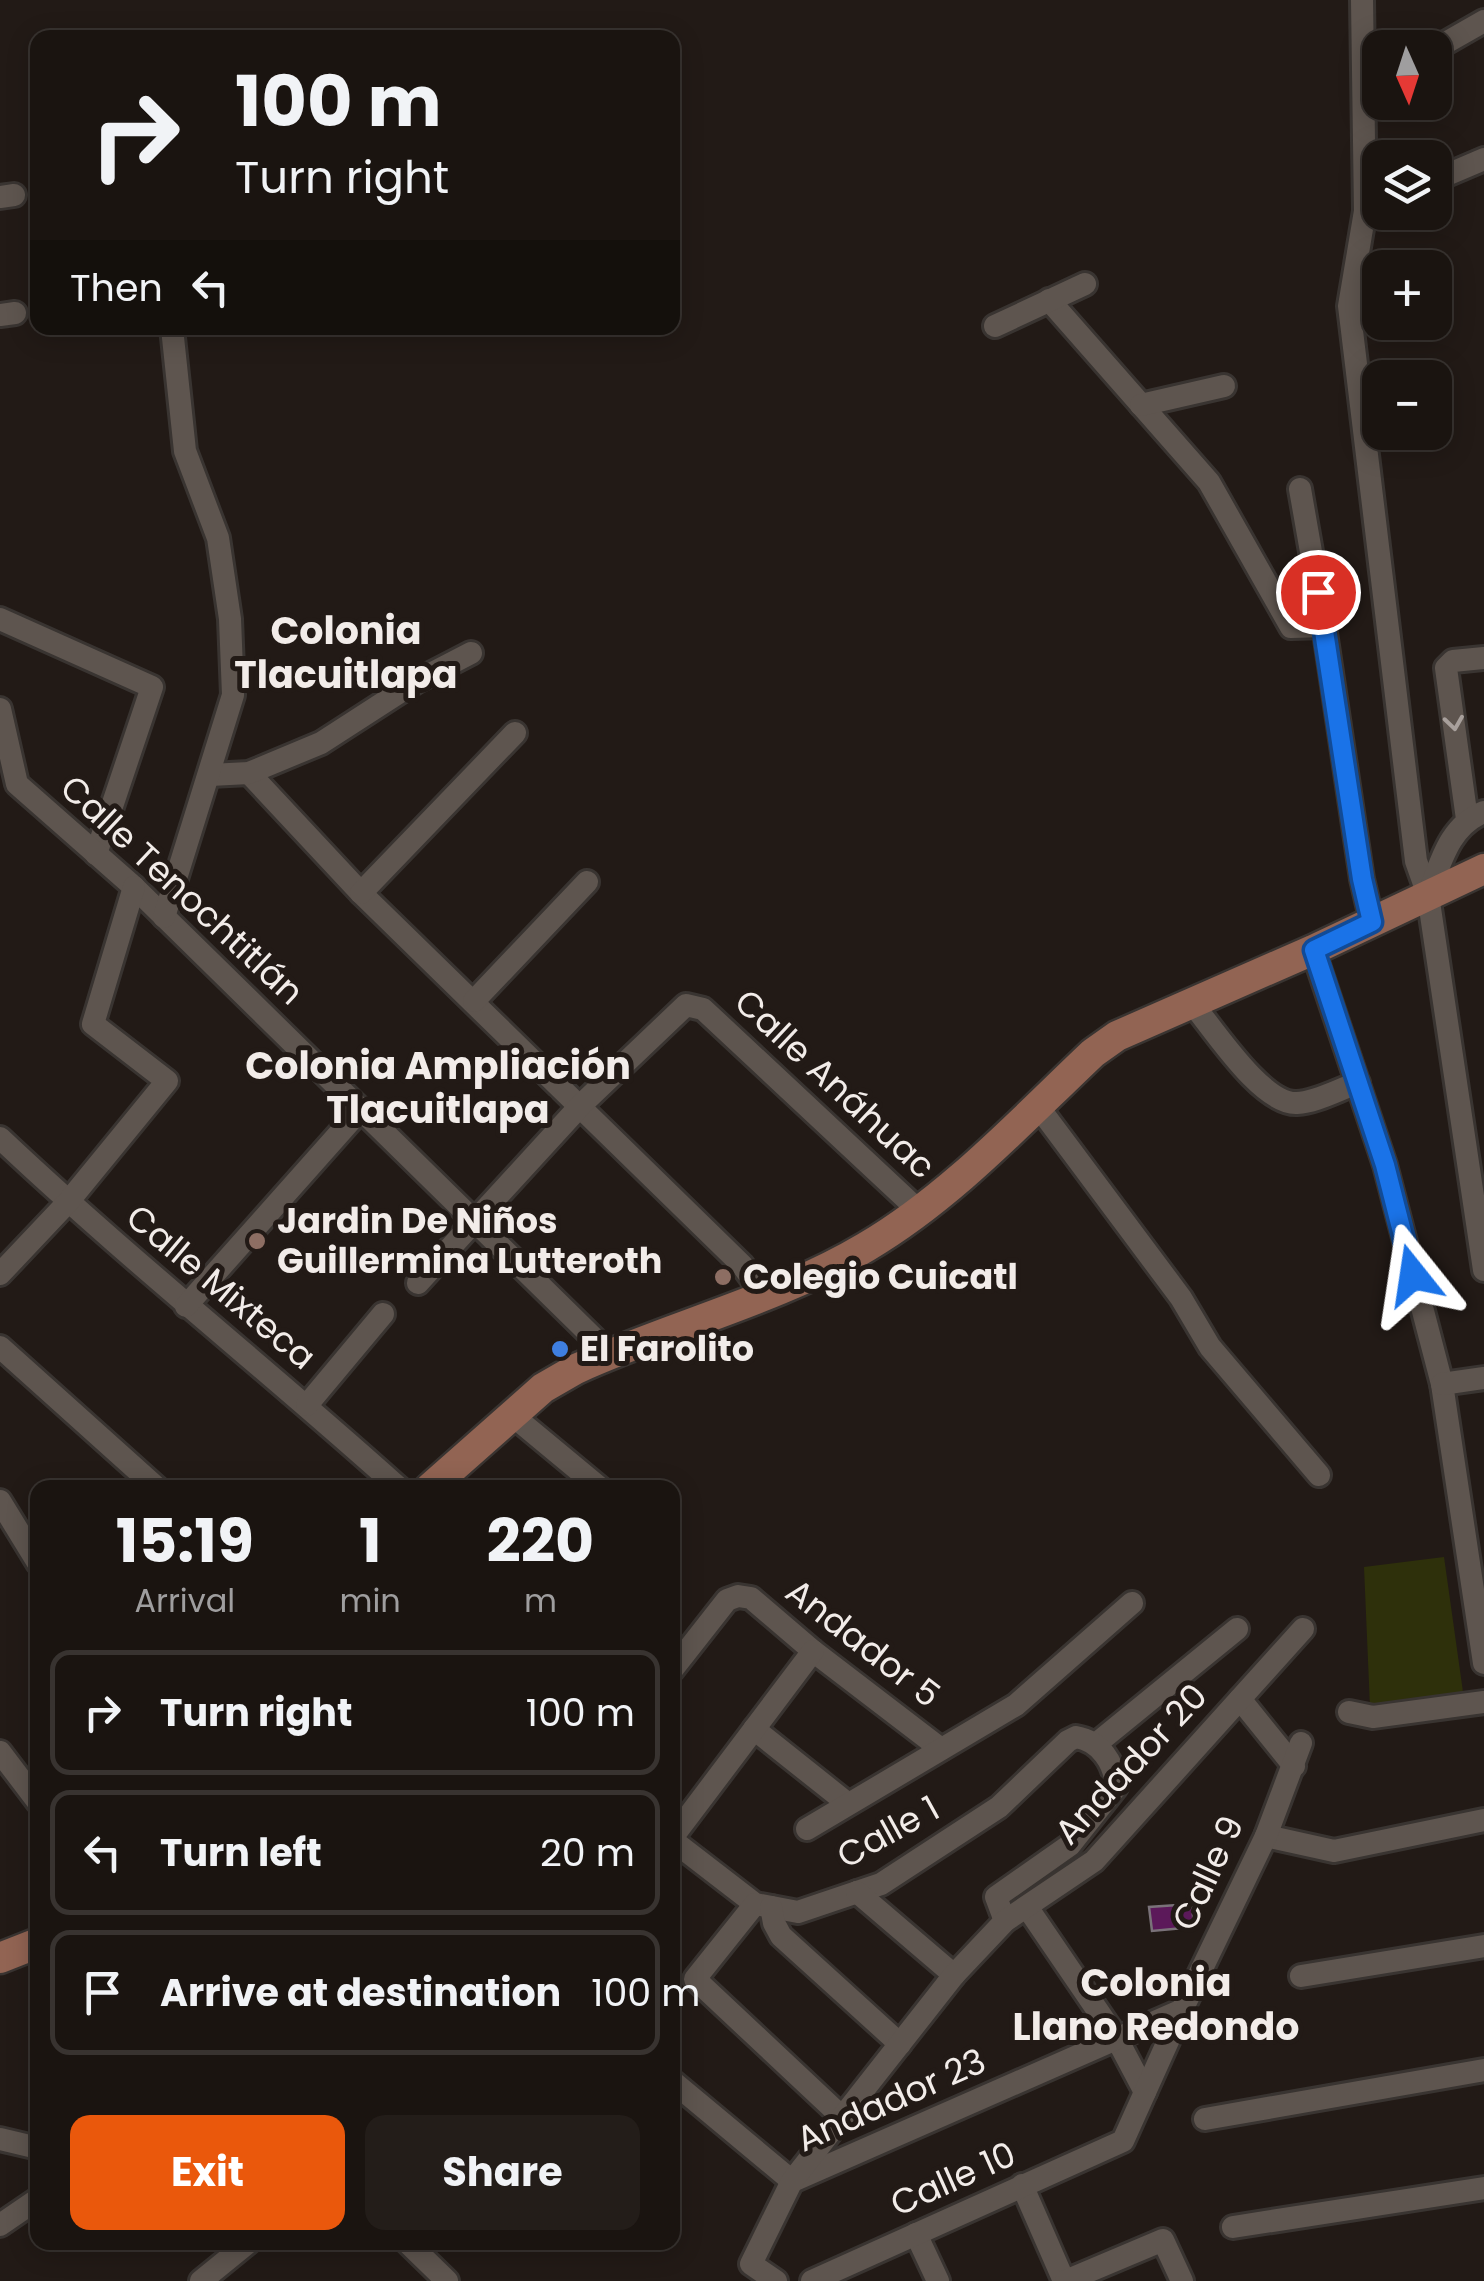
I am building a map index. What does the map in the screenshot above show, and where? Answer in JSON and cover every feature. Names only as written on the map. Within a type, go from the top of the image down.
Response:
[{"type":"main road","points":[[439,1480],[543,1388],[610,1354],[763,1294],[864,1248],[918,1210],[1105,1044],[1484,869]]},
{"type":"main road","points":[[0,1958],[30,1946]]},
{"type":"street","points":[[1362,0],[1366,30]]},
{"type":"street","points":[[1452,39],[1484,21]]},
{"type":"street","points":[[1452,173],[1484,160]]},
{"type":"street","points":[[1367,230],[1349,306],[1416,862],[1428,895],[1484,1270]]},
{"type":"street","points":[[995,326],[1085,284]]},
{"type":"street","points":[[1049,300],[1209,482],[1292,626],[1324,626]]},
{"type":"street","points":[[164,917],[233,694],[230,619],[218,538],[184,451],[173,335]]},
{"type":"street","points":[[1141,405],[1224,386]]},
{"type":"street","points":[[1300,489],[1372,922]]},
{"type":"street","points":[[0,619],[152,687],[96,854]]},
{"type":"street","points":[[210,775],[248,773],[321,743],[417,681],[471,652]]},
{"type":"street","points":[[1428,895],[1450,840],[1476,816],[1446,668],[1453,660],[1484,658]]},
{"type":"street","name":"Calle Tenochtitlán","points":[[0,709],[18,784],[134,887],[610,1354]]},
{"type":"street","points":[[361,893],[515,734]]},
{"type":"street","points":[[248,773],[361,893],[742,1265],[763,1294]]},
{"type":"street","points":[[474,1001],[587,882]]},
{"type":"street","points":[[0,1274],[68,1202],[167,1081],[93,1024],[134,887]]},
{"type":"street","points":[[1314,950],[1385,1165],[1442,1384],[1484,1663]]},
{"type":"street","points":[[1191,1002],[1264,1089],[1280,1100],[1297,1103],[1358,1083]]},
{"type":"street","name":"Calle Anáhuac","points":[[581,1105],[678,1010],[686,1005],[703,1009],[918,1210]]},
{"type":"street","points":[[418,1283],[581,1105]]},
{"type":"street","points":[[1037,1105],[1181,1298],[1210,1346],[1319,1476]]},
{"type":"street","points":[[186,1306],[361,1108]]},
{"type":"street","name":"Calle Mixteca","points":[[0,1138],[186,1306],[307,1405],[390,1480]]},
{"type":"street","points":[[307,1405],[383,1314]]},
{"type":"street","points":[[0,1347],[149,1480]]},
{"type":"street","points":[[1442,1384],[1484,1378]]},
{"type":"street","points":[[512,1415],[590,1480]]},
{"type":"street","points":[[0,1501],[30,1551]]},
{"type":"street","name":"Andador 5","points":[[680,1660],[727,1600],[738,1596],[751,1598],[942,1749]]},
{"type":"street","points":[[807,1829],[1016,1705],[1132,1603]]},
{"type":"street","points":[[1006,1922],[996,1897],[1070,1845],[1116,1787],[1111,1764],[1096,1744],[1237,1629]]},
{"type":"street","name":"Andador 20","points":[[776,2281],[752,2264],[792,2181],[954,1975],[1006,1922],[1094,1862],[1302,1629]]},
{"type":"street","points":[[680,1828],[813,1650]]},
{"type":"street","name":"Calle 9","points":[[1124,2141],[1266,1836],[1298,1754],[1240,1699]]},
{"type":"street","points":[[1349,1712],[1373,1717],[1484,1702]]},
{"type":"street","points":[[754,1729],[847,1803]]},
{"type":"street","name":"Calle 1","points":[[763,1905],[798,1912],[881,1884],[1000,1807],[1068,1741],[1076,1738],[1096,1744]]},
{"type":"street","points":[[0,1752],[30,1791]]},
{"type":"street","points":[[1266,1836],[1334,1850],[1484,1820]]},
{"type":"street","points":[[680,1845],[763,1905],[781,1936],[900,2044]]},
{"type":"street","points":[[857,1892],[954,1975]]},
{"type":"street","points":[[763,1905],[695,1979],[842,2118]]},
{"type":"street","points":[[1026,1908],[1117,2039],[1146,2092]]},
{"type":"street","points":[[1301,1976],[1484,1946]]},
{"type":"street","name":"Andador 23","points":[[792,2181],[1182,2010]]},
{"type":"street","points":[[1205,2119],[1484,2070]]},
{"type":"street","points":[[680,2088],[792,2181]]},
{"type":"street","points":[[0,2139],[30,2146]]},
{"type":"street","name":"Calle 10","points":[[812,2281],[1124,2141]]},
{"type":"street","points":[[1022,2186],[1065,2281],[1164,2240],[1182,2281]]},
{"type":"street","points":[[1233,2227],[1484,2188]]},
{"type":"street","points":[[0,2224],[30,2204]]},
{"type":"street","points":[[916,2234],[938,2281]]},
{"type":"street","points":[[200,2281],[239,2250]]},
{"type":"street","points":[[415,2250],[447,2281]]},
{"type":"green space","points":[[1444,1557],[1463,1692],[1370,1707],[1364,1567]]},
{"type":"building","points":[[1192,1904],[1194,1927],[1152,1931],[1149,1907]]},
{"type":"place","name":"Jardin De Niños Guillermina Lutteroth","points":[[257,1241]]},
{"type":"place","name":"Colegio Cuicatl","points":[[723,1277]]},
{"type":"place","name":"El Farolito","points":[[560,1349]]},
{"type":"district","name":"Colonia Tlacuitlapa","points":[[346,653]]},
{"type":"district","name":"Colonia Ampliación Tlacuitlapa","points":[[438,1088]]},
{"type":"district","name":"Colonia Llano Redondo","points":[[1156,2005]]},
{"type":"route","points":[[1318,592],[1372,922],[1314,950],[1385,1165],[1413,1275]]}]
